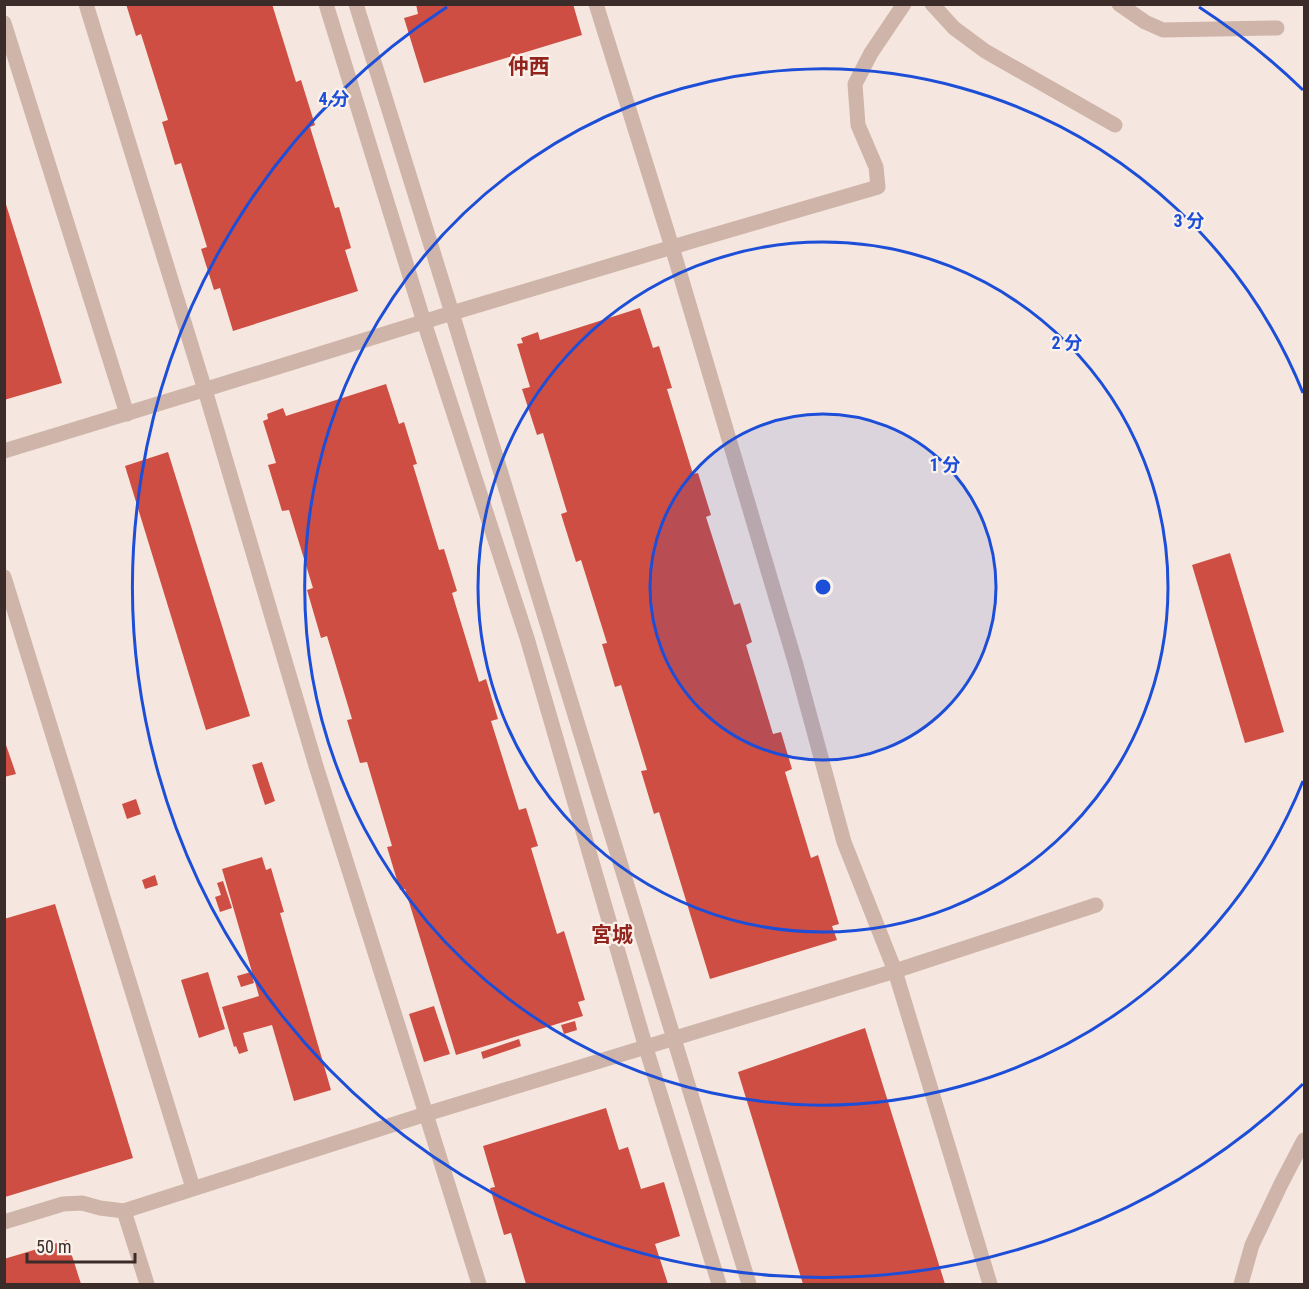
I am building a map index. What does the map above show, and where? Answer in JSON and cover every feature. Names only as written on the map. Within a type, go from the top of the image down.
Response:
[{"type":"lane","points":[[86,4],[205,390],[316,766],[478,1284]]},
{"type":"lane","points":[[326,4],[424,322],[527,638],[646,1048],[719,1284]]},
{"type":"lane","points":[[356,4],[749,1284]]},
{"type":"lane","points":[[596,4],[672,247],[796,665],[844,842],[895,971],[990,1284]]},
{"type":"lane","points":[[4,451],[452,313],[878,187],[876,167],[858,125],[855,84],[871,53],[904,4]]},
{"type":"lane","points":[[932,4],[954,28],[985,51],[1115,125]]},
{"type":"lane","points":[[1119,4],[1145,22],[1162,30],[1277,28]]},
{"type":"lane","points":[[4,23],[127,414]]},
{"type":"lane","points":[[4,578],[193,1188]]},
{"type":"lane","points":[[4,1222],[63,1204],[82,1203],[124,1211],[426,1114],[895,971],[1096,905]]},
{"type":"lane","points":[[1241,1284],[1252,1245],[1305,1140]]},
{"type":"lane","points":[[124,1211],[147,1284]]},
{"type":"building","points":[[126,4],[272,4],[296,82],[301,80],[315,125],[310,127],[335,208],[339,207],[351,248],[345,250],[358,291],[233,331],[220,288],[214,290],[201,249],[207,247],[181,163],[175,165],[162,122],[168,120],[141,34],[136,36]]},
{"type":"building","points":[[416,4],[573,4],[582,35],[424,83],[404,18],[418,14]]},
{"type":"building","points":[[4,198],[62,383],[4,400]]},
{"type":"building","points":[[640,308],[653,348],[659,346],[672,388],[667,389],[693,474],[698,473],[711,515],[706,517],[734,605],[740,603],[752,642],[746,645],[773,734],[781,732],[792,769],[785,772],[811,858],[818,855],[839,924],[832,926],[837,940],[710,979],[659,812],[654,814],[641,771],[647,770],[621,685],[615,687],[602,644],[607,643],[581,560],[576,562],[561,514],[567,512],[543,433],[537,435],[522,389],[530,387],[517,344],[523,343],[521,338],[538,332],[540,340]]},
{"type":"building","points":[[386,384],[399,424],[404,422],[417,464],[413,465],[439,550],[444,549],[457,591],[452,593],[479,682],[486,679],[498,719],[491,721],[519,810],[526,808],[538,846],[531,848],[557,934],[564,931],[585,1000],[578,1002],[583,1016],[456,1055],[405,889],[400,890],[387,847],[392,846],[367,762],[360,763],[347,720],[352,719],[327,636],[321,638],[307,590],[313,588],[289,510],[282,511],[268,465],[276,463],[263,421],[268,419],[267,414],[283,408],[286,416]]},
{"type":"building","points":[[168,452],[250,716],[206,730],[125,466]]},
{"type":"building","points":[[1230,553],[1284,732],[1245,743],[1192,565]]},
{"type":"building","points":[[4,739],[16,774],[4,777]]},
{"type":"building","points":[[262,762],[275,801],[265,805],[252,765]]},
{"type":"building","points":[[136,799],[141,814],[127,819],[122,804]]},
{"type":"building","points":[[262,857],[266,870],[271,868],[284,912],[280,913],[331,1090],[294,1101],[272,1025],[243,1033],[248,1051],[239,1054],[236,1046],[234,1047],[222,1007],[259,996],[222,869]]},
{"type":"building","points":[[155,875],[158,885],[145,889],[142,880]]},
{"type":"building","points":[[223,881],[232,908],[220,912],[215,897],[221,895],[217,883]]},
{"type":"building","points":[[55,904],[133,1158],[5,1197],[4,919]]},
{"type":"building","points":[[208,972],[225,1029],[199,1038],[181,980]]},
{"type":"building","points":[[251,972],[254,983],[241,987],[237,976]]},
{"type":"building","points":[[434,1006],[450,1054],[424,1062],[409,1014]]},
{"type":"building","points":[[575,1021],[577,1030],[564,1034],[561,1025]]},
{"type":"building","points":[[865,1028],[945,1284],[803,1284],[738,1072]]},
{"type":"building","points":[[519,1039],[521,1046],[483,1059],[481,1052]]},
{"type":"building","points":[[606,1108],[619,1150],[628,1147],[641,1189],[664,1182],[680,1236],[655,1244],[668,1284],[526,1284],[511,1233],[504,1235],[490,1188],[495,1187],[483,1146]]},
{"type":"building","points":[[67,1240],[81,1284],[4,1284],[4,1259]]},
{"type":"district","name":"仲西","points":[[529,67]]},
{"type":"district","name":"宮城","points":[[612,935]]}]
